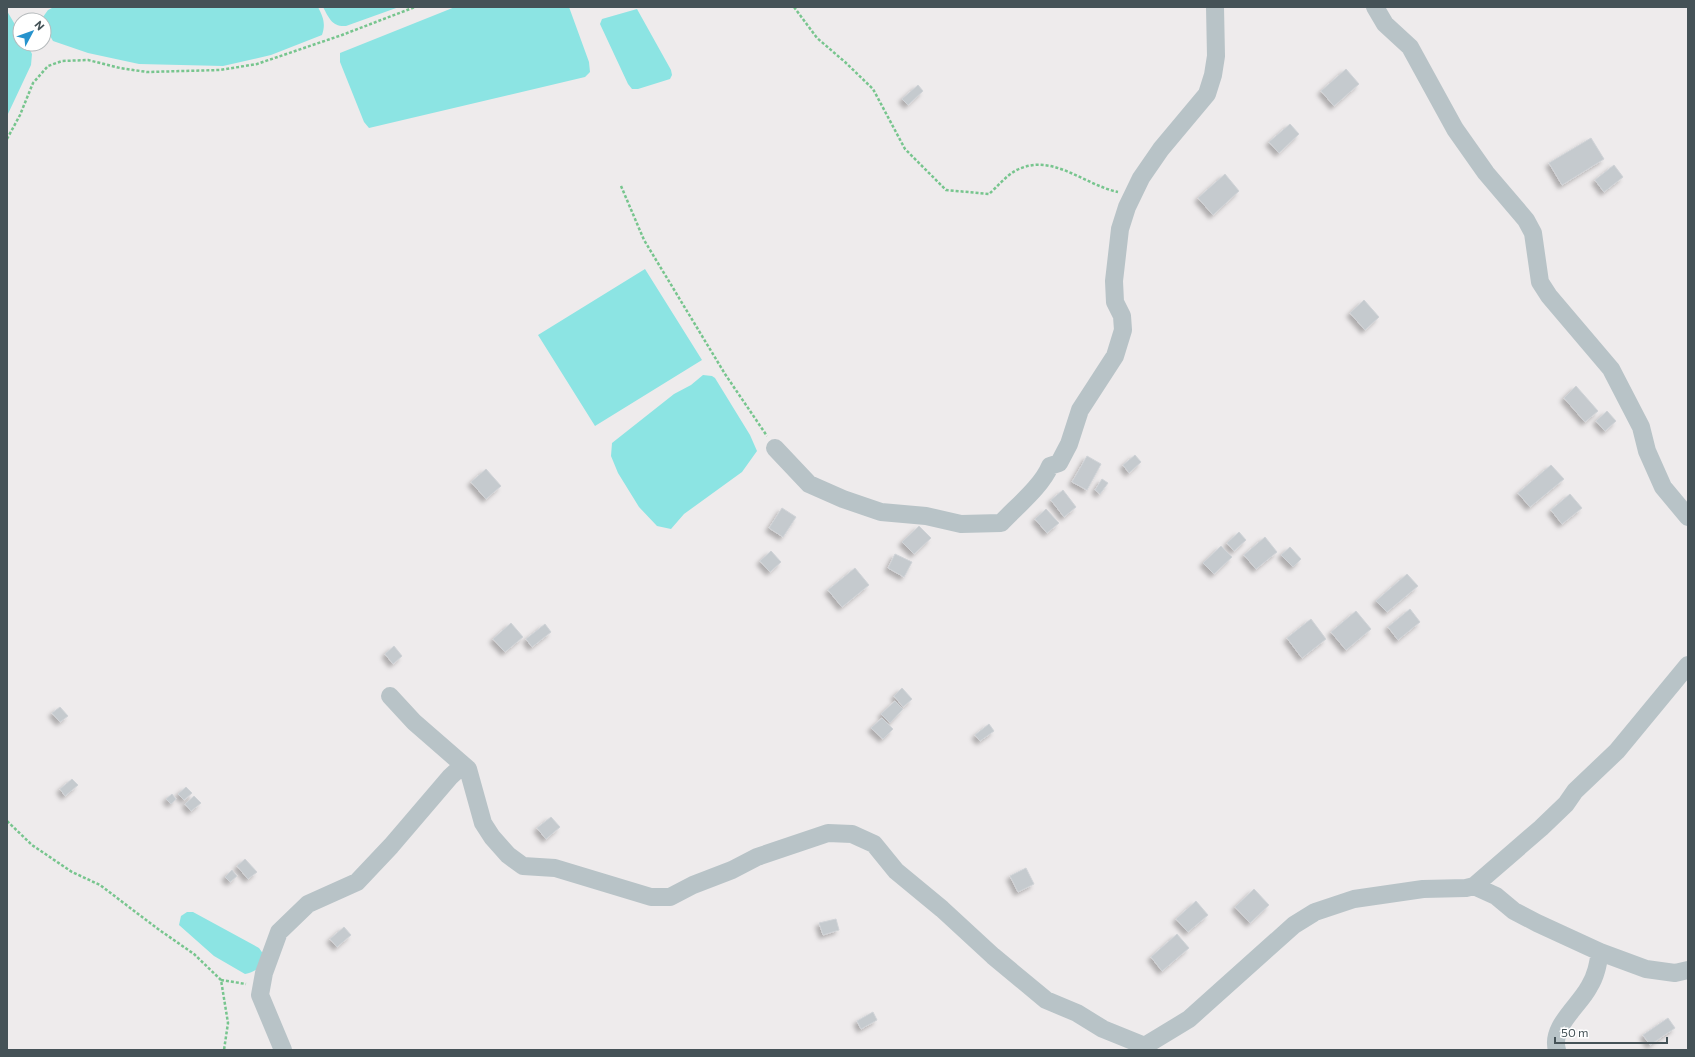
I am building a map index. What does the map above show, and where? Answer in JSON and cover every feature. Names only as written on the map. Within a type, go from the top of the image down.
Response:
[{"type":"street","points":[[775,448],[809,484],[843,500],[881,512],[926,516],[961,524],[1000,523],[1047,474],[1050,466],[1059,463],[1069,444],[1080,410],[1115,356],[1123,330],[1122,316],[1115,302],[1114,281],[1120,229],[1132,195],[1141,178],[1161,149],[1207,94],[1213,75],[1216,56],[1217,34],[1215,24],[1215,7]]},
{"type":"street","points":[[1375,7],[1385,24],[1410,47],[1455,129],[1486,173],[1526,220],[1533,233],[1540,282],[1549,296],[1611,369],[1640,427],[1646,451],[1663,487],[1688,518]]},
{"type":"street","points":[[390,696],[414,722],[468,769],[483,823],[492,838],[502,849],[523,866],[555,868],[651,897],[670,897],[693,885],[732,870],[757,857],[828,833],[852,834],[874,844],[896,871],[1046,1000],[1077,1013],[1103,1029],[1142,1048],[1189,1019],[1294,925],[1315,912],[1354,899],[1423,889],[1466,888],[1474,886],[1541,828],[1566,804],[1575,791],[1617,751],[1688,665]]},
{"type":"street","points":[[283,1050],[260,994],[264,973],[279,932],[308,904],[357,882],[392,846],[450,777],[463,765]]},
{"type":"street","points":[[1474,886],[1496,896],[1514,911],[1531,920],[1600,952],[1646,968],[1675,973],[1688,970]]},
{"type":"street","points":[[1557,1050],[1555,1044],[1557,1032],[1580,1002],[1590,986],[1598,967],[1600,952]]},
{"type":"path","points":[[7,139],[20,115],[33,83],[48,66],[62,61],[88,60],[120,68],[147,72],[220,70],[257,64],[342,35],[415,7]]},
{"type":"path","points":[[794,7],[817,38],[873,89],[905,149],[946,190],[990,194],[1015,171],[1034,165],[1055,166],[1106,190],[1132,195]]},
{"type":"path","points":[[622,186],[644,240],[725,374],[775,448]]},
{"type":"path","points":[[7,822],[32,845],[72,872],[100,885],[194,954],[221,980],[250,985],[260,994]]},
{"type":"path","points":[[221,980],[228,1023],[224,1050]]},
{"type":"water","points":[[54,7],[318,7],[323,17],[324,27],[322,35],[271,55],[223,66],[139,64],[88,53],[53,41],[52,12],[47,12]]},
{"type":"water","points":[[323,7],[399,7],[346,26],[341,26],[334,23],[329,18]]},
{"type":"water","points":[[455,7],[569,7],[589,62],[590,72],[585,77],[369,128],[364,122],[340,62],[340,53]]},
{"type":"water","points":[[637,9],[671,70],[672,75],[670,79],[638,89],[632,89],[628,84],[600,24],[602,19]]},
{"type":"water","points":[[7,11],[12,19],[12,52],[31,52],[32,54],[31,65],[7,116]]},
{"type":"water","points":[[645,269],[702,360],[595,426],[538,335]]},
{"type":"water","points":[[703,375],[712,376],[715,378],[750,435],[757,451],[742,472],[684,514],[671,529],[657,526],[639,507],[618,473],[611,456],[612,443],[674,394],[691,385]]},
{"type":"water","points":[[187,912],[193,912],[259,948],[264,955],[262,963],[256,970],[245,974],[214,956],[179,925],[181,916]]},
{"type":"building","points":[[1346,69],[1359,84],[1334,106],[1321,91]]},
{"type":"building","points":[[918,85],[923,91],[908,105],[902,99]]},
{"type":"building","points":[[1290,124],[1299,134],[1279,153],[1269,142]]},
{"type":"building","points":[[1591,138],[1604,159],[1562,185],[1549,163]]},
{"type":"building","points":[[1614,165],[1623,177],[1604,192],[1595,180]]},
{"type":"building","points":[[1225,174],[1239,191],[1213,215],[1198,198]]},
{"type":"building","points":[[1364,300],[1379,317],[1365,330],[1350,313]]},
{"type":"building","points":[[1576,386],[1598,411],[1585,422],[1564,398]]},
{"type":"building","points":[[1607,411],[1616,421],[1605,431],[1596,421]]},
{"type":"building","points":[[1135,455],[1141,462],[1129,473],[1123,465]]},
{"type":"building","points":[[1087,456],[1101,464],[1087,490],[1072,482]]},
{"type":"building","points":[[1551,465],[1564,479],[1530,507],[1518,493]]},
{"type":"building","points":[[486,469],[501,486],[486,499],[471,482]]},
{"type":"building","points":[[1102,479],[1108,483],[1100,494],[1095,490]]},
{"type":"building","points":[[1063,490],[1076,507],[1064,517],[1051,500]]},
{"type":"building","points":[[1570,494],[1582,508],[1562,524],[1551,510]]},
{"type":"building","points":[[782,508],[796,517],[783,537],[769,528]]},
{"type":"building","points":[[1046,509],[1059,523],[1047,533],[1035,519]]},
{"type":"building","points":[[919,526],[931,538],[914,554],[902,542]]},
{"type":"building","points":[[1239,532],[1246,540],[1234,551],[1227,543]]},
{"type":"building","points":[[1265,537],[1277,552],[1256,569],[1244,555]]},
{"type":"building","points":[[1221,546],[1232,557],[1214,574],[1203,563]]},
{"type":"building","points":[[1290,547],[1301,559],[1293,567],[1281,555]]},
{"type":"building","points":[[771,551],[781,562],[770,572],[760,561]]},
{"type":"building","points":[[895,554],[912,562],[904,577],[888,568]]},
{"type":"building","points":[[855,568],[869,585],[842,607],[828,590]]},
{"type":"building","points":[[1407,574],[1418,586],[1387,612],[1376,601]]},
{"type":"building","points":[[1410,609],[1420,622],[1398,640],[1388,627]]},
{"type":"building","points":[[1356,611],[1371,629],[1346,650],[1331,632]]},
{"type":"building","points":[[1311,619],[1326,639],[1302,658],[1287,638]]},
{"type":"building","points":[[511,623],[523,637],[505,652],[493,639]]},
{"type":"building","points":[[545,624],[551,632],[532,647],[526,639]]},
{"type":"building","points":[[394,646],[402,656],[393,664],[385,654]]},
{"type":"building","points":[[902,688],[912,699],[903,707],[894,696]]},
{"type":"building","points":[[895,701],[903,709],[890,723],[881,714]]},
{"type":"building","points":[[60,707],[68,716],[60,722],[52,713]]},
{"type":"building","points":[[882,718],[893,729],[883,739],[871,728]]},
{"type":"building","points":[[989,724],[994,731],[980,741],[975,735]]},
{"type":"building","points":[[72,779],[78,785],[65,796],[60,789]]},
{"type":"building","points":[[186,787],[192,793],[184,800],[178,794]]},
{"type":"building","points":[[172,794],[176,799],[171,804],[166,799]]},
{"type":"building","points":[[194,796],[201,803],[191,811],[185,804]]},
{"type":"building","points":[[551,817],[560,827],[546,839],[537,828]]},
{"type":"building","points":[[245,859],[257,872],[248,879],[237,866]]},
{"type":"building","points":[[1026,868],[1034,884],[1018,892],[1010,876]]},
{"type":"building","points":[[232,870],[237,876],[230,882],[225,877]]},
{"type":"building","points":[[1254,889],[1269,905],[1250,923],[1235,907]]},
{"type":"building","points":[[1196,901],[1208,915],[1188,932],[1176,919]]},
{"type":"building","points":[[836,919],[839,930],[823,935],[819,923]]},
{"type":"building","points":[[344,927],[351,935],[337,947],[330,939]]},
{"type":"building","points":[[1177,934],[1189,948],[1162,971],[1151,957]]},
{"type":"building","points":[[873,1012],[877,1020],[861,1029],[857,1021]]},
{"type":"building","points":[[1668,1018],[1675,1028],[1650,1045],[1643,1035]]}]
